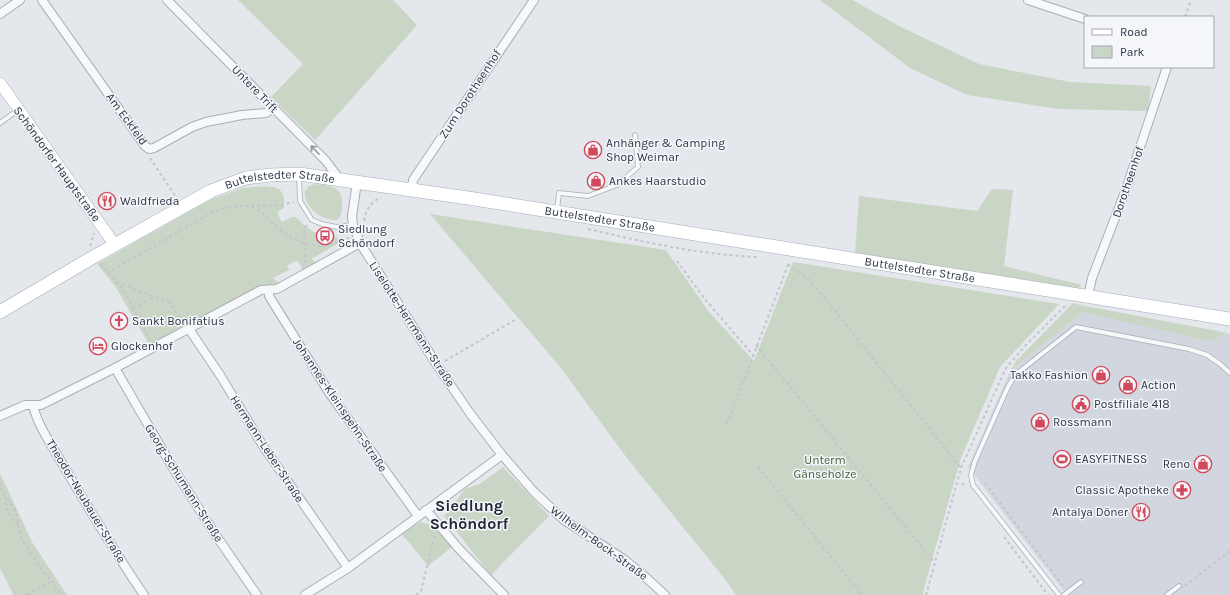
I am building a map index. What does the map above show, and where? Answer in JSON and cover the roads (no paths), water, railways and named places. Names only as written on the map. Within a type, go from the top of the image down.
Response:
[{"type":"main road","name":"Buttelstedter Straße","points":[[0,312],[211,191],[246,178],[299,174],[412,189],[1230,319]]},
{"type":"street","points":[[0,14],[20,0]]},
{"type":"street","name":"Am Eckfeld","points":[[42,0],[145,146],[149,149],[154,148],[192,127],[206,122],[228,117],[266,113],[273,108]]},
{"type":"street","name":"Untere Trift","points":[[167,0],[326,161],[340,180]]},
{"type":"street","name":"Zum Dorotheenhof","points":[[412,189],[413,180],[534,0]]},
{"type":"street","points":[[1028,0],[1084,18]]},
{"type":"street","name":"Dorotheenhof","points":[[1088,296],[1092,278],[1125,192],[1167,68]]},
{"type":"street","name":"Schöndorfer Hauptstraße","points":[[0,83],[115,245]]},
{"type":"street","name":"Liselotte-Herrmann-Straße","points":[[357,182],[352,216],[353,225],[360,243],[437,365],[473,418],[502,456]]},
{"type":"street","points":[[0,416],[24,405],[41,405],[115,368],[261,290],[277,289],[360,243]]},
{"type":"street","name":"Johannes-Kleinspehn-Straße","points":[[269,290],[270,296],[281,316],[330,394],[418,516]]},
{"type":"street","name":"Hermann-Leber-Straße","points":[[189,329],[220,375],[263,446],[348,568]]},
{"type":"street","name":"Georg-Schumann-Straße","points":[[115,368],[173,468],[215,534],[258,595]]},
{"type":"street","name":"Theodor-Neubauer-Straße","points":[[33,405],[35,414],[45,433],[94,518],[144,595]]},
{"type":"street","points":[[305,595],[348,568],[502,456]]},
{"type":"street","name":"Wilhelm-Bock-Straße","points":[[502,456],[535,494],[564,520],[625,560],[665,595]]},
{"type":"street","points":[[426,510],[437,525],[502,595]]},
{"type":"lane","points":[[0,123],[19,110]]},
{"type":"lane","points":[[557,212],[559,193],[588,196],[617,185],[638,167],[635,135]]},
{"type":"lane","points":[[299,174],[300,201],[312,220],[336,227],[353,225]]},
{"type":"lane","points":[[1059,595],[973,485],[971,475],[975,461],[1007,389],[1015,375],[1076,327],[1189,349],[1207,355],[1230,373]]},
{"type":"lane","points":[[1066,594],[1081,582]]},
{"type":"lane","points":[[1167,595],[1179,586]]},
{"type":"place","name":"Anhänger & Camping Shop Weimar","points":[[593,150]]},
{"type":"place","name":"Ankes Haarstudio","points":[[596,181]]},
{"type":"place","name":"Waldfrieda","points":[[107,201]]},
{"type":"place","name":"Siedlung Schöndorf","points":[[325,236]]},
{"type":"place","name":"Sankt Bonifatius","points":[[119,321]]},
{"type":"place","name":"Glockenhof","points":[[98,346]]},
{"type":"place","name":"Takko Fashion","points":[[1101,375]]},
{"type":"place","name":"Action","points":[[1128,385]]},
{"type":"place","name":"Postfiliale 418","points":[[1081,404]]},
{"type":"place","name":"Rossmann","points":[[1040,422]]},
{"type":"place","name":"EASYFITNESS","points":[[1062,459]]},
{"type":"place","name":"Reno","points":[[1203,464]]},
{"type":"place","name":"Classic Apotheke","points":[[1182,490]]},
{"type":"place","name":"Antalya Döner","points":[[1141,512]]},
{"type":"district","name":"Siedlung Schöndorf","points":[[469,514]]},
{"type":"park label","name":"Unterm Gänseholze","points":[[825,467]]}]
